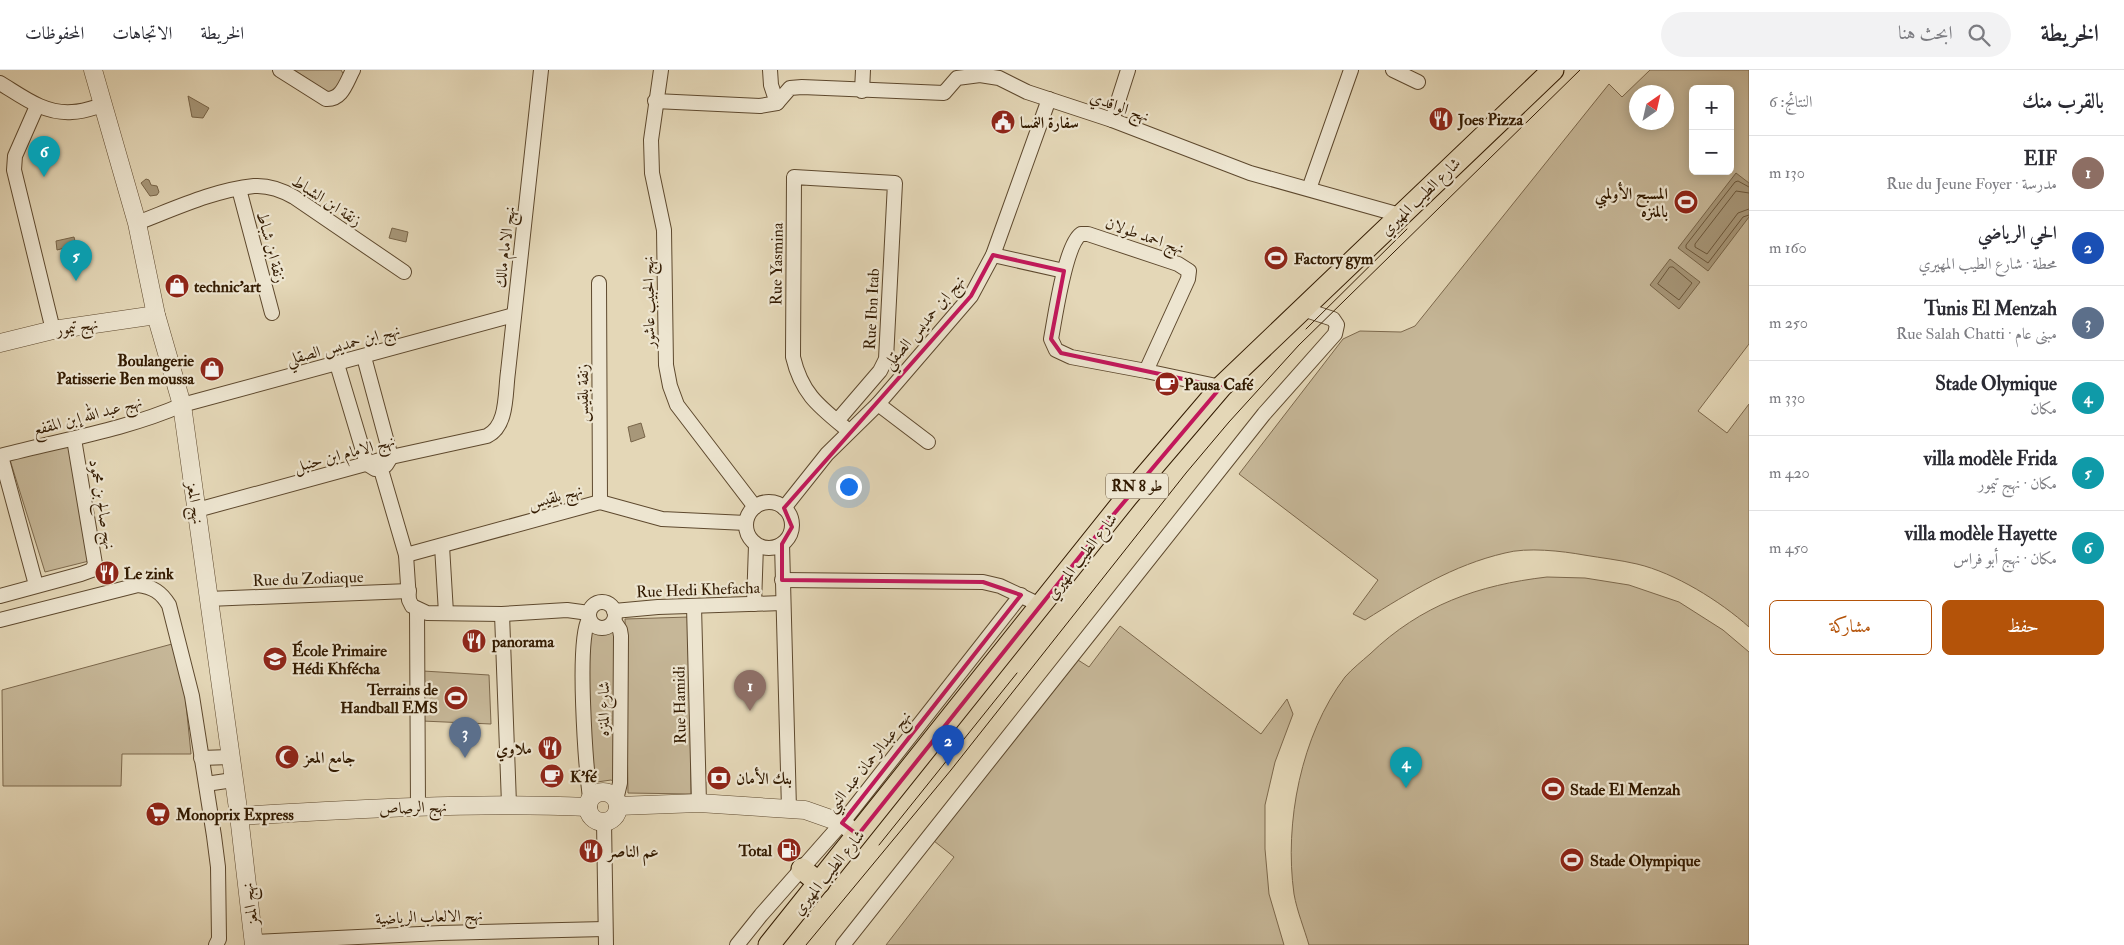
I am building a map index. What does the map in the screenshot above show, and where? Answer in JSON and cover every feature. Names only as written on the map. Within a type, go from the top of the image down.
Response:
[{"type":"main road","name":"شارع الطيب المهيري","points":[[769,945],[819,883],[850,829],[1043,602],[1127,497],[1221,387],[1553,70]]},
{"type":"main road","points":[[802,869],[819,883]]},
{"type":"street","name":"نهج المعز","points":[[93,70],[137,223],[156,314],[182,404],[239,816],[254,944]]},
{"type":"street","points":[[280,70],[326,99],[334,100],[340,96],[353,70]]},
{"type":"street","name":"نهج الامام مالك","points":[[498,428],[502,413],[514,315],[541,70]]},
{"type":"street","name":"نهج الحبيب عاشور","points":[[661,70],[651,140],[652,173],[664,230],[665,339],[670,386],[678,405],[755,507]]},
{"type":"street","points":[[656,101],[760,106],[777,103],[771,85],[770,70]]},
{"type":"street","points":[[862,91],[863,70]]},
{"type":"street","points":[[1112,120],[1128,70]]},
{"type":"street","points":[[1309,188],[1351,70]]},
{"type":"street","points":[[1393,70],[1418,82]]},
{"type":"street","name":"نهج الواقدي","points":[[777,103],[790,88],[944,93],[956,74],[980,76],[1001,74],[1027,92],[1112,120],[1250,173],[1400,215]]},
{"type":"street","points":[[0,83],[37,106],[56,112],[74,112],[103,105]]},
{"type":"street","name":"نهج ابن حمديس الصقلي","points":[[784,508],[827,454],[878,404],[971,296],[993,255],[1050,99]]},
{"type":"street","points":[[37,106],[15,156],[14,170],[54,330]]},
{"type":"street","name":"Rue Yasmina","points":[[849,431],[804,389],[797,374],[793,357],[794,177],[896,182]]},
{"type":"street","name":"Rue Ibn Itab","points":[[838,421],[880,371],[886,359],[896,182]]},
{"type":"street","name":"زنقة ابن الشباط","points":[[137,223],[199,200],[239,189],[255,186],[282,190],[404,272]]},
{"type":"street","name":"زنقة ابن شباط","points":[[239,189],[272,313]]},
{"type":"street","name":"نهج احمد طولان","points":[[1146,370],[1188,279],[1189,271],[1178,264],[1084,234],[1076,238],[1064,271],[1051,339],[1056,350],[1071,357],[1146,370],[1221,387]]},
{"type":"street","points":[[993,255],[1064,271]]},
{"type":"street","name":"زنقة بلقيس","points":[[599,283],[600,502]]},
{"type":"street","points":[[843,945],[1264,414],[1335,334],[1337,325],[1333,319],[1303,309]]},
{"type":"street","name":"نهج تيمور","points":[[0,343],[54,330],[156,314]]},
{"type":"street","name":"نهج ابن حمديس الصقلي","points":[[182,404],[364,357],[514,315]]},
{"type":"street","points":[[364,357],[391,457],[382,473]]},
{"type":"street","points":[[337,364],[367,464],[382,473],[406,555],[409,600],[412,606],[427,612],[446,613],[502,614],[567,610],[589,616],[593,624],[602,628],[607,628],[614,616],[612,606],[602,602],[593,606],[589,616]]},
{"type":"street","name":"نهج عبد الله إبن المقفع","points":[[1,456],[74,439],[164,412],[182,404]]},
{"type":"street","points":[[878,404],[928,442]]},
{"type":"street","name":"نهج الامام ابن حنبل","points":[[197,510],[391,457],[487,436],[498,428]]},
{"type":"street","name":"نهج صالح بن محمود","points":[[0,596],[81,574],[92,570],[95,564],[74,439]]},
{"type":"street","points":[[1,456],[36,585]]},
{"type":"street","name":"نهج بلقيس","points":[[406,555],[442,546],[477,534],[600,502],[662,519],[746,523]]},
{"type":"street","points":[[764,503],[784,508],[790,516],[792,527],[789,537],[782,544],[774,548],[764,548],[756,545],[748,535],[746,523],[750,512],[755,507],[764,503]]},
{"type":"street","points":[[782,544],[782,603],[790,809]]},
{"type":"street","points":[[754,604],[756,545]]},
{"type":"street","points":[[442,546],[446,613]]},
{"type":"street","points":[[782,580],[983,582],[1000,586],[1036,602],[1043,602]]},
{"type":"street","points":[[0,620],[138,585],[151,587],[163,595],[170,605],[192,696],[218,867],[218,942]]},
{"type":"street","name":"Rue du Zodiaque","points":[[208,599],[409,591]]},
{"type":"street","name":"نهج عبدالرحمان عبد النبي","points":[[738,945],[761,915],[802,869],[850,829],[1021,595]]},
{"type":"street","name":"Rue Hedi Khefacha","points":[[614,616],[694,606],[782,603]]},
{"type":"street","name":"Rue Hamidi","points":[[694,606],[699,803]]},
{"type":"street","points":[[417,609],[418,806]]},
{"type":"street","points":[[502,614],[509,804]]},
{"type":"street","name":"شارع المنزه","points":[[589,616],[584,630],[584,695],[589,802]]},
{"type":"street","name":"شارع المنزه","points":[[614,616],[621,636],[620,783],[617,803]]},
{"type":"street","points":[[202,758],[230,757]]},
{"type":"street","points":[[206,784],[233,780]]},
{"type":"street","name":"نهج الرصاص","points":[[239,816],[418,806],[589,802],[594,794],[604,792],[608,793],[617,803],[699,803],[805,810],[850,829]]},
{"type":"street","points":[[589,802],[590,814],[596,820],[604,822],[614,817],[617,803]]},
{"type":"street","points":[[604,822],[606,945]]},
{"type":"street","name":"نهج الالعاب الرياضية","points":[[254,944],[441,932],[605,929]]},
{"type":"highlighted area","points":[[993,255],[1064,271],[1051,339],[1061,353],[1221,387],[1108,521],[858,835],[842,823],[1021,595],[983,582],[782,580],[782,544],[792,527],[784,508],[971,296]]},
{"type":"shaded area","points":[[294,70],[341,70],[345,77],[336,91],[329,93]]},
{"type":"shaded area","points":[[1650,70],[1749,70],[1749,344],[1698,411],[1727,433],[1749,404],[1749,627],[1711,598],[1681,581],[1652,568],[1618,560],[1544,550],[1524,550],[1505,553],[1450,572],[1399,599],[1365,620],[1353,614],[1378,580],[1239,474],[1343,339],[1360,331],[1401,332],[1415,326],[1609,84],[1622,97],[1629,90],[1629,130],[1674,130],[1674,85],[1634,85]]},
{"type":"shaded area","points":[[68,444],[89,561],[45,572],[10,460]]},
{"type":"shaded area","name":"Stade El Menzah","points":[[1547,577],[1585,578],[1629,585],[1679,602],[1723,630],[1749,652],[1749,945],[1309,945],[1294,894],[1292,838],[1294,809],[1307,752],[1317,725],[1330,700],[1345,677],[1357,665],[1389,637],[1409,622],[1430,610],[1474,592]]},
{"type":"shaded area","points":[[689,617],[691,794],[628,793],[625,619]]},
{"type":"shaded area","points":[[589,625],[602,631],[616,627],[619,784],[611,780],[590,783]]},
{"type":"shaded area","points":[[1120,626],[1261,734],[1287,699],[1293,714],[1275,762],[1265,805],[1265,849],[1269,894],[1284,945],[886,945],[954,857],[934,841],[1078,660],[1089,667]]},
{"type":"shaded area","points":[[172,644],[185,694],[191,754],[122,754],[121,786],[3,786],[2,690]]},
{"type":"shaded area","name":"Terrains de Handball EMS","points":[[423,671],[489,675],[491,724],[422,721]]},
{"type":"water","points":[[188,96],[209,108],[203,118],[192,117]]},
{"type":"water","points":[[1736,173],[1749,183],[1749,217],[1708,271],[1678,248]]},
{"type":"water","points":[[146,179],[149,180],[151,185],[157,186],[159,192],[157,195],[150,196],[141,183]]},
{"type":"water","points":[[392,228],[408,232],[406,242],[389,238]]},
{"type":"water","points":[[74,237],[76,245],[57,250],[56,241]]},
{"type":"water","points":[[1670,259],[1700,282],[1679,309],[1650,285]]},
{"type":"water","points":[[641,423],[645,437],[631,442],[628,427]]},
{"type":"tram line","points":[[806,945],[951,770],[1186,473],[1229,422],[1299,345],[1580,70]]},
{"type":"tram line","points":[[1306,329],[1407,229]]},
{"type":"tram line","points":[[879,845],[1017,673]]},
{"type":"place","name":"Joes Pizza","points":[[1441,119]]},
{"type":"place","name":"سفارة النمسا","points":[[1003,122]]},
{"type":"place","name":"villa modèle Hayette","points":[[44,177]]},
{"type":"place","name":"المسبح الأولمبي بالمنزه","points":[[1686,202]]},
{"type":"place","name":"Factory gym","points":[[1276,258]]},
{"type":"place","name":"villa modèle Frida","points":[[76,281]]},
{"type":"place","name":"technic'art","points":[[177,286]]},
{"type":"place","name":"Boulangerie Patisserie Ben moussa","points":[[212,369]]},
{"type":"place","name":"Pausa Café","points":[[1167,384]]},
{"type":"place","name":"Le zink","points":[[107,573]]},
{"type":"place","name":"panorama","points":[[474,641]]},
{"type":"place","name":"École Primaire Hédi Khfécha","points":[[275,659]]},
{"type":"place","name":"Terrains de Handball EMS","points":[[456,698]]},
{"type":"place","name":"EIF","points":[[750,711]]},
{"type":"place","name":"ملاوي","points":[[550,748]]},
{"type":"place","name":"جامع المعز","points":[[287,757]]},
{"type":"place","name":"Tunis El Menzah","points":[[465,758]]},
{"type":"place","name":"الحي الرياضي","points":[[948,766]]},
{"type":"place","name":"K'fé","points":[[552,776]]},
{"type":"place","name":"بنك الأمان","points":[[719,778]]},
{"type":"place","name":"Stade Olymique","points":[[1406,788]]},
{"type":"place","name":"Stade El Menzah","points":[[1553,789]]},
{"type":"place","name":"Monoprix Express","points":[[158,814]]},
{"type":"place","name":"Total","points":[[789,850]]},
{"type":"place","name":"عم الناصر","points":[[591,851]]},
{"type":"place","name":"Stade Olympique","points":[[1572,860]]}]
